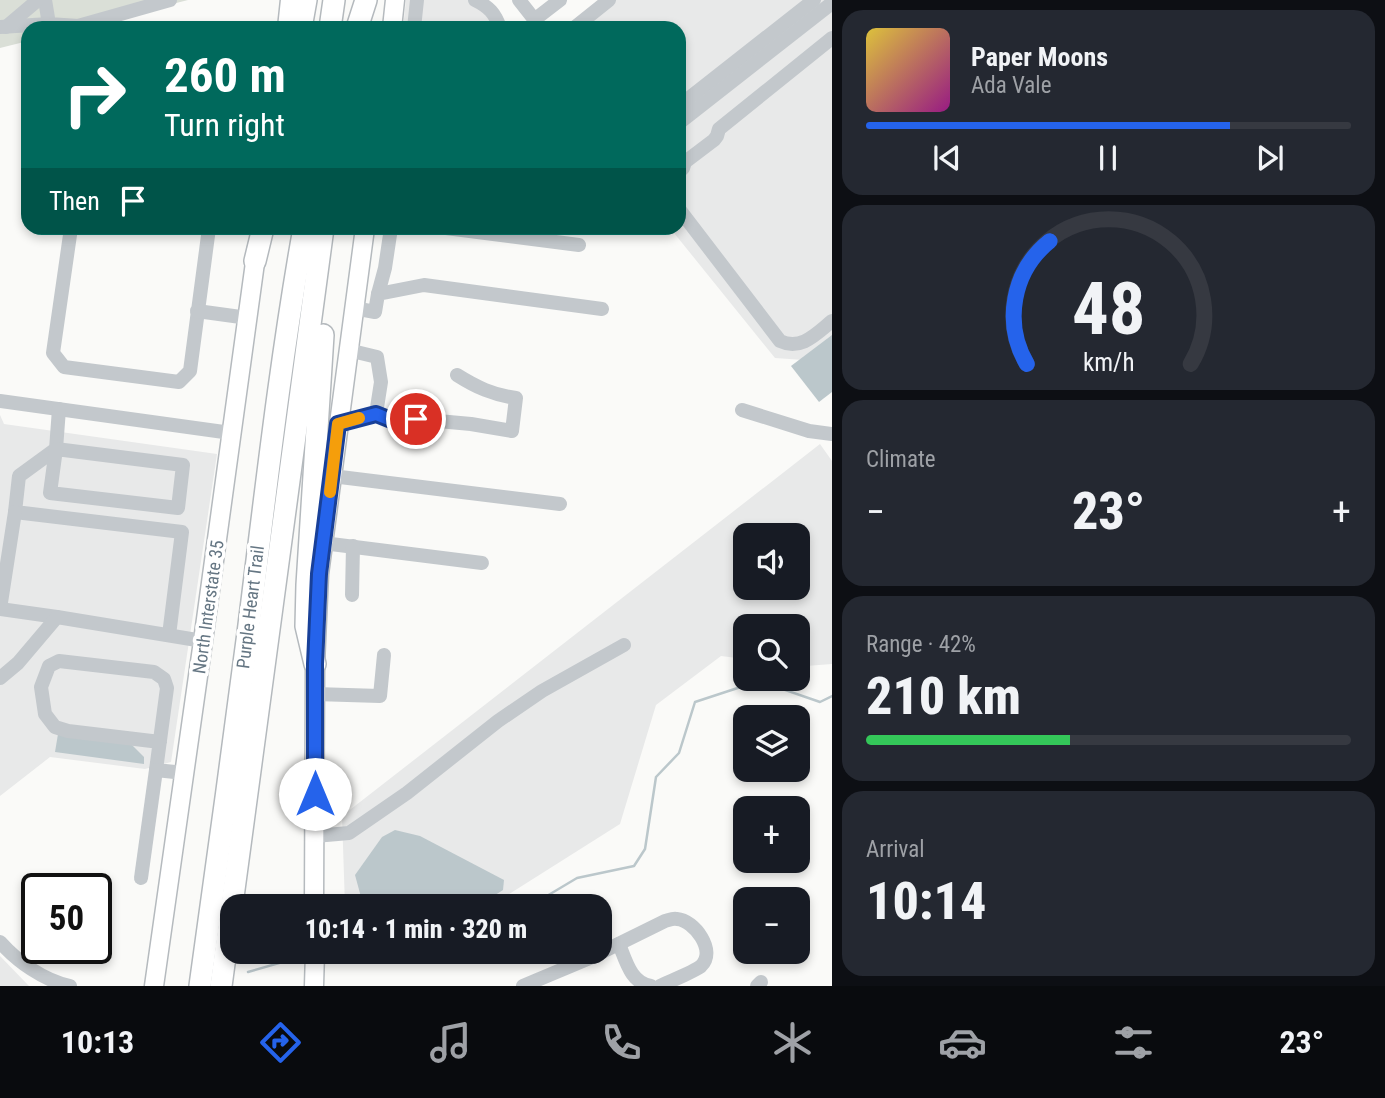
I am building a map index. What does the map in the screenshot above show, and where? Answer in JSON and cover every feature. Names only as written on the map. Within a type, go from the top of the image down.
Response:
[{"type":"highway","points":[[303,21],[306,0]]},
{"type":"highway","points":[[331,21],[334,0]]},
{"type":"highway","points":[[351,21],[354,0]]},
{"type":"highway","points":[[359,21],[366,0]]},
{"type":"highway","points":[[255,261],[260,235]]},
{"type":"highway","name":"Purple Heart Trail","points":[[200,986],[272,439],[302,235]]},
{"type":"highway","name":"Purple Heart Trail","points":[[221,986],[322,235]]},
{"type":"highway","points":[[315,664],[306,626],[327,275],[324,235]]},
{"type":"main road","points":[[288,21],[290,0]]},
{"type":"main road","points":[[392,21],[395,0]]},
{"type":"main road","points":[[314,894],[315,664],[319,574],[364,235]]},
{"type":"main road","name":"North Interstate 35","points":[[154,986],[255,261]]},
{"type":"main road","points":[[314,982],[315,964]]},
{"type":"street","points":[[3,27],[38,0]]},
{"type":"street","points":[[45,0],[48,21]]},
{"type":"street","points":[[96,21],[170,0]]},
{"type":"street","points":[[415,21],[417,0]]},
{"type":"street","points":[[475,0],[489,7],[498,21]]},
{"type":"street","points":[[519,0],[535,21]]},
{"type":"street","points":[[540,21],[560,0]]},
{"type":"street","points":[[583,21],[609,0]]},
{"type":"street","points":[[686,101],[814,0]]},
{"type":"street","points":[[686,117],[832,3]]},
{"type":"street","points":[[3,27],[21,26]]},
{"type":"street","points":[[686,161],[713,140],[719,129],[832,38]]},
{"type":"street","points":[[686,218],[780,341],[800,344],[832,321]]},
{"type":"street","points":[[70,235],[53,353],[64,367],[179,383],[190,371],[208,235]]},
{"type":"street","points":[[354,308],[375,312],[390,235]]},
{"type":"street","points":[[501,235],[579,245]]},
{"type":"street","points":[[378,295],[424,285],[602,309]]},
{"type":"street","points":[[197,311],[248,318]]},
{"type":"street","points":[[348,350],[377,357],[381,382],[376,414]]},
{"type":"street","points":[[338,424],[376,414],[391,420],[449,422],[512,431],[516,398],[496,395],[457,375]]},
{"type":"street","points":[[0,401],[231,433]]},
{"type":"street","points":[[48,516],[59,409]]},
{"type":"street","points":[[742,410],[809,431],[832,434]]},
{"type":"street","points":[[50,493],[178,508],[183,465],[55,449],[19,476],[0,609],[203,641]]},
{"type":"street","points":[[332,477],[560,504]]},
{"type":"street","points":[[15,512],[182,532],[169,635]]},
{"type":"street","points":[[323,542],[482,563]]},
{"type":"street","points":[[352,595],[353,547]]},
{"type":"street","points":[[0,678],[18,663],[57,617]]},
{"type":"street","points":[[315,836],[349,833],[407,793],[498,721],[542,691],[624,645]]},
{"type":"street","points":[[315,694],[380,696],[384,655]]},
{"type":"street","points":[[141,878],[160,742],[167,688],[164,679],[154,672],[59,661],[49,666],[41,687],[45,714],[55,727],[68,731],[160,742]]},
{"type":"street","points":[[156,770],[184,773]]},
{"type":"street","points":[[523,986],[665,921],[678,919],[691,925],[703,940],[707,956],[701,966],[660,986]]},
{"type":"street","points":[[0,942],[48,982],[70,986]]},
{"type":"street","points":[[619,944],[632,975],[644,985],[651,986]]},
{"type":"shaded area","points":[[0,0],[188,0],[106,21],[21,21],[21,43],[0,48]]},
{"type":"shaded area","points":[[406,0],[488,0],[504,21],[404,21]]},
{"type":"shaded area","points":[[616,0],[832,0],[832,338],[804,360],[775,358],[676,235],[686,235],[686,21],[588,21]]},
{"type":"shaded area","points":[[832,335],[832,392],[819,402],[791,366]]},
{"type":"shaded area","points":[[0,415],[4,424],[217,454],[171,762],[145,769],[50,757],[0,796]]},
{"type":"shaded area","points":[[820,444],[832,461],[832,664],[810,666],[810,614],[733,614],[733,658],[721,656],[656,705],[620,824],[509,894],[345,894],[342,816]]},
{"type":"shaded area","points":[[58,734],[132,745],[144,757],[144,764],[55,752]]},
{"type":"shaded area","points":[[395,830],[420,836],[504,880],[503,890],[497,894],[360,894],[355,875],[382,837]]},
{"type":"shaded area","points":[[0,956],[29,986],[0,986]]},
{"type":"waterway","points":[[550,894],[577,878],[634,866],[645,849],[656,777],[679,753],[695,702],[759,681],[820,702],[832,696]]},
{"type":"waterway","points":[[248,972],[276,964]]},
{"type":"slow traffic","points":[[330,492],[338,424],[359,418]]},
{"type":"route","points":[[315,794],[315,664],[319,574],[338,424],[376,414],[391,420],[416,419]]}]
